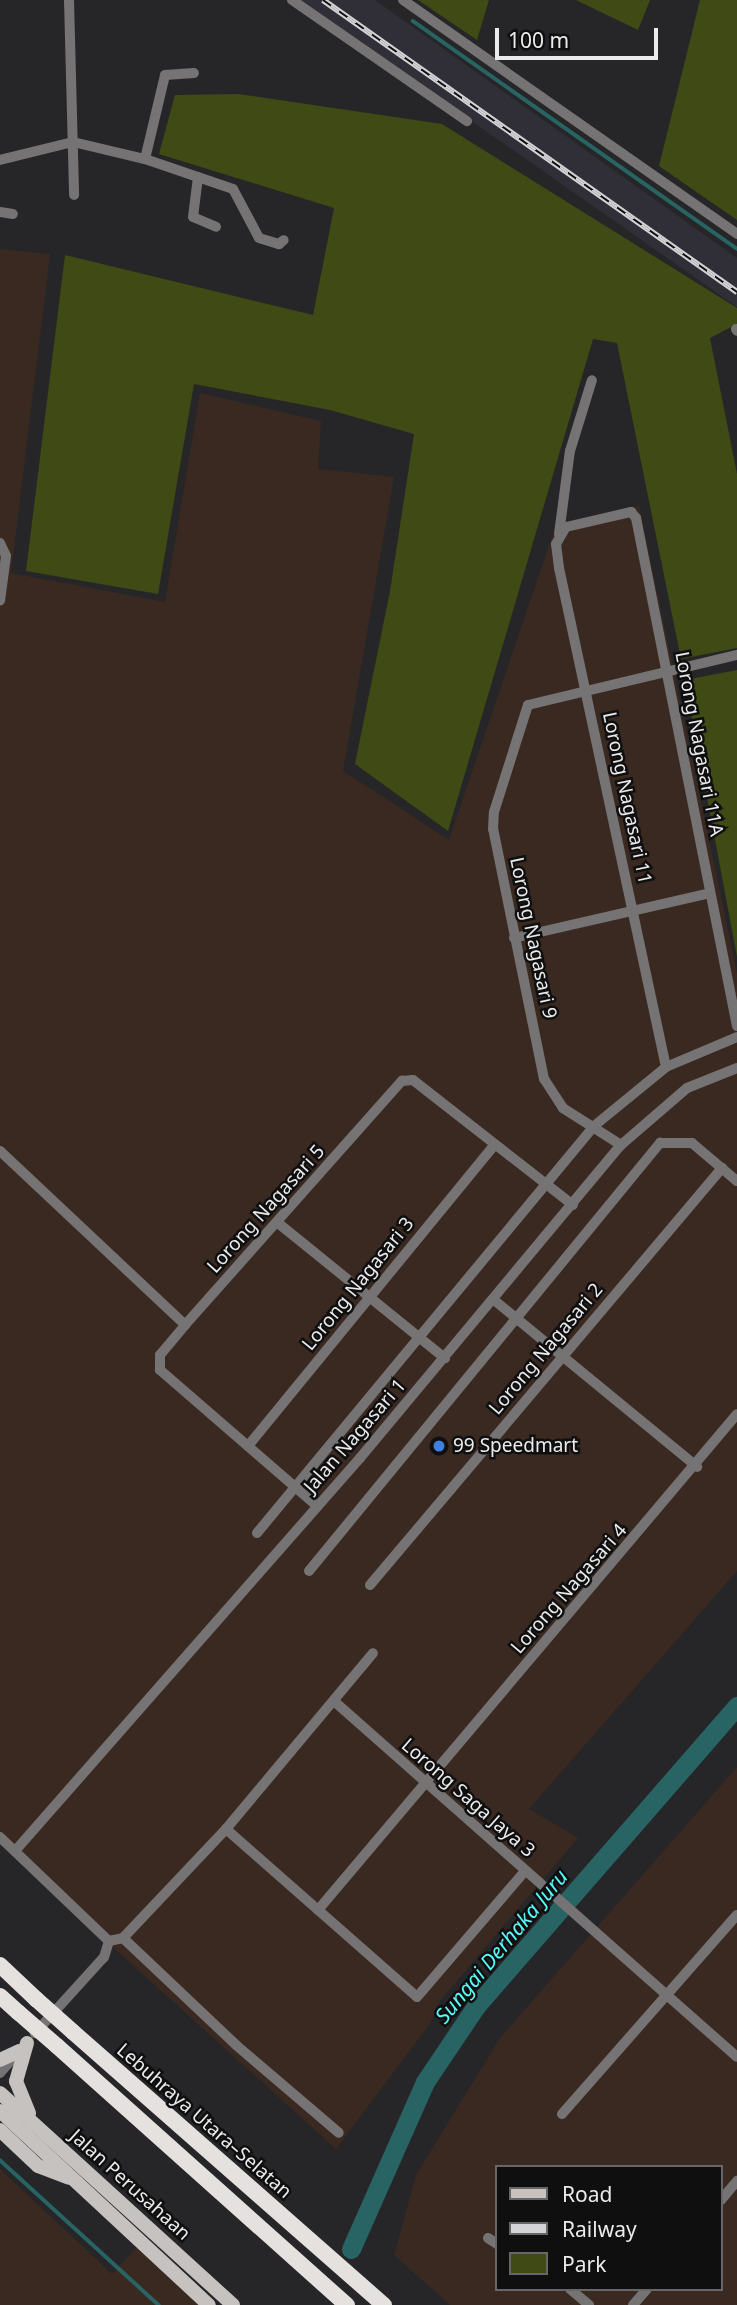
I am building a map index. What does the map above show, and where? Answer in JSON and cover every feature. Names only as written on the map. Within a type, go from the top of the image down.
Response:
[{"type":"highway","name":"Lebuhraya Utara–Selatan","points":[[0,1965],[384,2305]]},
{"type":"highway","points":[[0,1996],[347,2305]]},
{"type":"main road","points":[[0,2060],[23,2047]]},
{"type":"main road","points":[[23,2047],[16,2081],[34,2124]]},
{"type":"main road","name":"Jalan Perusahaan","points":[[0,2093],[233,2305]]},
{"type":"main road","name":"Jalan Perusahaan","points":[[0,2111],[209,2305]]},
{"type":"main road","points":[[0,2130],[38,2166],[74,2180]]},
{"type":"street","points":[[69,0],[74,195]]},
{"type":"street","points":[[292,0],[467,121]]},
{"type":"street","points":[[403,0],[737,234]]},
{"type":"street","points":[[145,159],[165,75],[194,73]]},
{"type":"street","points":[[0,160],[73,142],[145,159],[233,189],[259,238],[279,244],[284,240]]},
{"type":"street","points":[[198,177],[193,217],[216,227]]},
{"type":"street","points":[[0,212],[13,214]]},
{"type":"street","name":"Lorong Nagasari 11","points":[[593,380],[570,451],[559,537],[559,568],[666,1067]]},
{"type":"street","name":"Lorong Nagasari 11A","points":[[559,537],[566,527],[631,512],[636,518],[737,1026]]},
{"type":"street","points":[[0,543],[6,556],[0,601]]},
{"type":"street","points":[[585,689],[737,655]]},
{"type":"street","name":"Lorong Nagasari 9","points":[[585,689],[528,705],[493,829],[544,1079],[563,1108],[621,1146]]},
{"type":"street","points":[[514,938],[710,893]]},
{"type":"street","points":[[257,1533],[594,1126],[666,1067],[737,1037]]},
{"type":"street","name":"Jalan Nagasari 1","points":[[15,1851],[445,1358],[621,1146],[687,1088],[737,1068]]},
{"type":"street","name":"Lorong Nagasari 5","points":[[248,1446],[160,1370],[160,1355],[402,1081],[413,1080],[494,1145]]},
{"type":"street","points":[[309,1571],[660,1143],[692,1143],[737,1181]]},
{"type":"street","points":[[494,1145],[573,1205]]},
{"type":"street","name":"Lorong Nagasari 3","points":[[248,1446],[494,1145]]},
{"type":"street","points":[[0,1152],[185,1325]]},
{"type":"street","name":"Lorong Nagasari 2","points":[[370,1585],[722,1168]]},
{"type":"street","points":[[278,1223],[445,1358]]},
{"type":"street","points":[[494,1300],[697,1466]]},
{"type":"street","name":"Lorong Nagasari 4","points":[[318,1910],[697,1466],[737,1414]]},
{"type":"street","points":[[248,1446],[317,1506]]},
{"type":"street","points":[[109,1941],[123,1938],[226,1829],[335,1702],[373,1653]]},
{"type":"street","name":"Lorong Saga Jaya 3","points":[[335,1702],[737,2057]]},
{"type":"street","points":[[226,1829],[417,1997],[525,1871]]},
{"type":"street","points":[[0,1837],[109,1941]]},
{"type":"street","points":[[562,2114],[737,1915]]},
{"type":"street","points":[[123,1938],[236,2045],[339,2133]]},
{"type":"street","points":[[0,2073],[104,1957],[109,1941]]},
{"type":"street","points":[[723,2198],[737,2181]]},
{"type":"street","points":[[572,2291],[589,2305]]},
{"type":"street","points":[[633,2305],[645,2291]]},
{"type":"shaded area","points":[[299,0],[375,0],[737,258],[737,307]]},
{"type":"shaded area","points":[[0,249],[50,254],[11,573],[165,602],[200,393],[321,421],[318,469],[394,477],[343,771],[449,840],[556,525],[639,506],[737,973],[737,1571],[529,1809],[578,1838],[440,2001],[429,2025],[336,2149],[0,1845]]},
{"type":"shaded area","points":[[737,1767],[737,2305],[450,2305],[394,2255],[416,2175],[500,2038]]},
{"type":"shaded area","points":[[0,2169],[112,2274],[138,2246],[201,2305],[0,2305]]},
{"type":"green space","points":[[418,0],[489,0],[477,40]]},
{"type":"green space","points":[[576,0],[650,0],[638,30]]},
{"type":"green space","points":[[700,0],[737,0],[737,220],[659,166]]},
{"type":"green space","points":[[239,94],[442,124],[737,308],[737,324],[710,338],[737,474],[737,648],[681,659],[617,343],[593,339],[448,831],[355,764],[390,591],[414,434],[330,410],[194,384],[158,594],[26,571],[65,255],[313,315],[334,208],[159,154],[175,95]]},
{"type":"green space","points":[[737,670],[737,957],[685,680]]},
{"type":"waterway","points":[[413,21],[737,249]]},
{"type":"waterway","name":"Sungai Derhaka Juru","points":[[351,2249],[425,2082],[476,2006],[737,1706]]},
{"type":"waterway","points":[[0,2160],[159,2305]]},
{"type":"railway","points":[[323,0],[737,292]]},
{"type":"place","name":"99 Speedmart","points":[[439,1446]]}]
